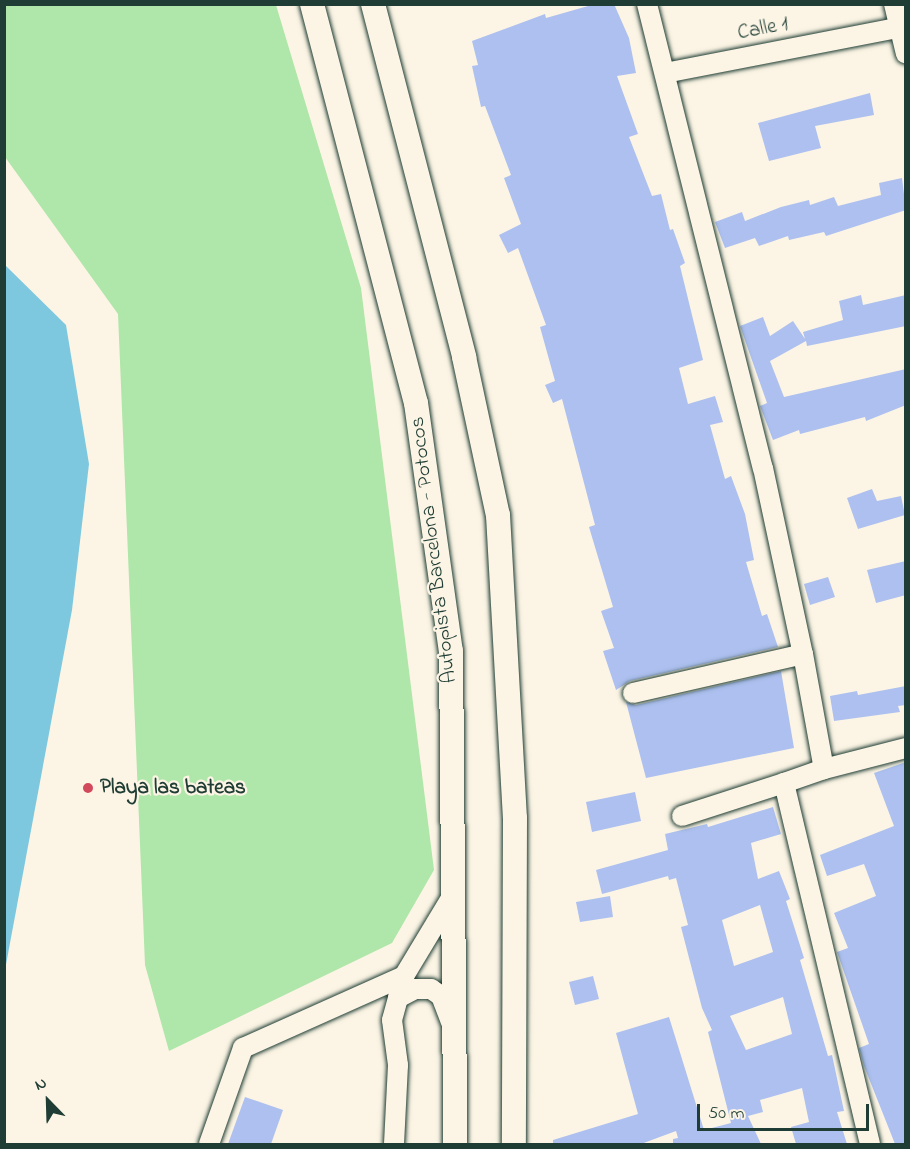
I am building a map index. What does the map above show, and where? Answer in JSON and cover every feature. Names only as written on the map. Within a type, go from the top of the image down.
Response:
[{"type":"street","name":"Autopista Barcelona - Potocos","points":[[312,4],[416,403],[451,651],[455,891],[455,1144]]},
{"type":"street","points":[[374,4],[464,357],[498,515],[514,818],[514,1144]]},
{"type":"street","points":[[647,4],[763,468],[803,654],[824,769]]},
{"type":"street","points":[[894,4],[902,27],[906,54]]},
{"type":"street","name":"Calle 1","points":[[665,72],[902,27]]},
{"type":"street","points":[[633,693],[803,654]]},
{"type":"street","points":[[681,816],[824,769],[906,748]]},
{"type":"street","points":[[784,783],[870,1144]]},
{"type":"street","points":[[394,1144],[398,1065],[392,1020],[404,976],[455,891]]},
{"type":"street","points":[[209,1144],[243,1048],[404,976]]},
{"type":"street","points":[[398,998],[415,989],[431,989],[441,996],[455,1037]]},
{"type":"green space","points":[[4,5],[276,5],[361,288],[434,870],[392,943],[169,1051],[145,965],[118,314],[5,157]]},
{"type":"water","points":[[5,265],[66,325],[89,464],[72,610],[5,970]]},
{"type":"building","points":[[595,4],[614,4],[629,38],[636,73],[617,76],[638,134],[629,137],[652,196],[661,194],[670,230],[673,229],[685,263],[680,266],[703,360],[679,368],[688,404],[715,396],[723,422],[710,425],[725,479],[731,476],[745,514],[754,560],[746,562],[762,616],[767,614],[778,647],[630,681],[616,690],[603,651],[614,648],[601,611],[613,607],[589,527],[595,525],[562,399],[553,403],[545,385],[555,381],[540,327],[546,325],[518,248],[508,253],[499,235],[521,224],[504,178],[511,175],[485,106],[481,107],[472,66],[478,65],[472,41],[545,14],[546,18]]},
{"type":"building","points":[[870,93],[874,115],[815,126],[821,148],[769,161],[758,123]]},
{"type":"building","points":[[902,178],[906,210],[826,236],[824,232],[789,240],[788,236],[759,246],[755,238],[725,248],[715,222],[742,212],[745,221],[781,207],[809,200],[810,205],[834,197],[838,206],[881,195],[879,183]]},
{"type":"building","points":[[861,295],[863,305],[906,295],[906,326],[807,346],[806,341],[770,361],[784,397],[906,369],[906,405],[866,421],[865,417],[800,434],[799,430],[773,440],[760,406],[767,403],[740,326],[763,317],[770,336],[793,321],[805,339],[803,332],[843,320],[839,301]]},
{"type":"building","points":[[872,489],[877,501],[901,496],[905,515],[858,529],[847,498]]},
{"type":"building","points":[[906,561],[906,595],[876,603],[867,570]]},
{"type":"building","points":[[828,577],[835,597],[810,605],[804,584]]},
{"type":"building","points":[[781,671],[794,748],[646,778],[626,702],[636,705]]},
{"type":"building","points":[[906,686],[906,705],[898,706],[900,712],[834,721],[830,696],[857,691],[858,695]]},
{"type":"building","points":[[906,762],[906,1144],[895,1144],[859,1048],[869,1044],[837,952],[848,948],[834,913],[876,896],[864,864],[827,876],[820,855],[894,826],[874,773]]},
{"type":"building","points":[[635,792],[641,821],[592,832],[586,802]]},
{"type":"building","points":[[773,807],[781,834],[751,843],[758,879],[779,871],[790,899],[786,901],[804,958],[800,960],[828,1056],[832,1055],[844,1111],[837,1112],[847,1144],[796,1144],[791,1127],[809,1122],[802,1088],[760,1100],[763,1112],[748,1116],[761,1144],[673,1144],[673,1139],[678,1138],[676,1131],[641,1144],[553,1144],[553,1140],[638,1114],[616,1033],[669,1017],[704,1130],[731,1123],[708,1032],[712,1030],[702,1008],[681,927],[688,925],[676,878],[669,880],[668,876],[602,894],[596,870],[668,850],[665,834],[707,824],[708,827]],"holes":[[[760,905],[773,952],[734,966],[722,920]],[[783,997],[792,1034],[746,1050],[730,1016]]]},
{"type":"building","points":[[610,896],[613,917],[580,922],[576,902]]},
{"type":"building","points":[[593,976],[599,999],[575,1005],[569,982]]},
{"type":"building","points":[[245,1097],[283,1110],[271,1144],[228,1144]]},
{"type":"place","name":"Playa las bateas","points":[[88,788]]}]
